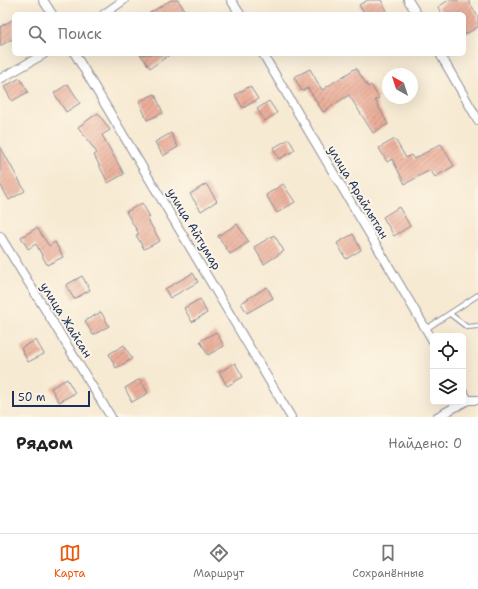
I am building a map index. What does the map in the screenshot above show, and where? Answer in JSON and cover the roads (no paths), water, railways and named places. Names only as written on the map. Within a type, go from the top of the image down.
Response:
[{"type":"street","points":[[43,0],[51,12]]},
{"type":"street","points":[[107,12],[124,0]]},
{"type":"street","points":[[231,0],[239,12]]},
{"type":"street","points":[[408,0],[416,12]]},
{"type":"street","points":[[0,79],[40,56]]},
{"type":"street","name":"улица Айтумар","points":[[76,56],[291,417]]},
{"type":"street","name":"улица Арайлытан","points":[[264,56],[430,336]]},
{"type":"street","points":[[441,56],[478,120]]},
{"type":"street","name":"улица Жайсан","points":[[0,236],[111,417]]},
{"type":"street","points":[[437,417],[468,400],[478,400]]},
{"type":"lane","points":[[426,329],[478,295]]},
{"type":"lane","points":[[450,314],[467,327],[478,326]]}]
